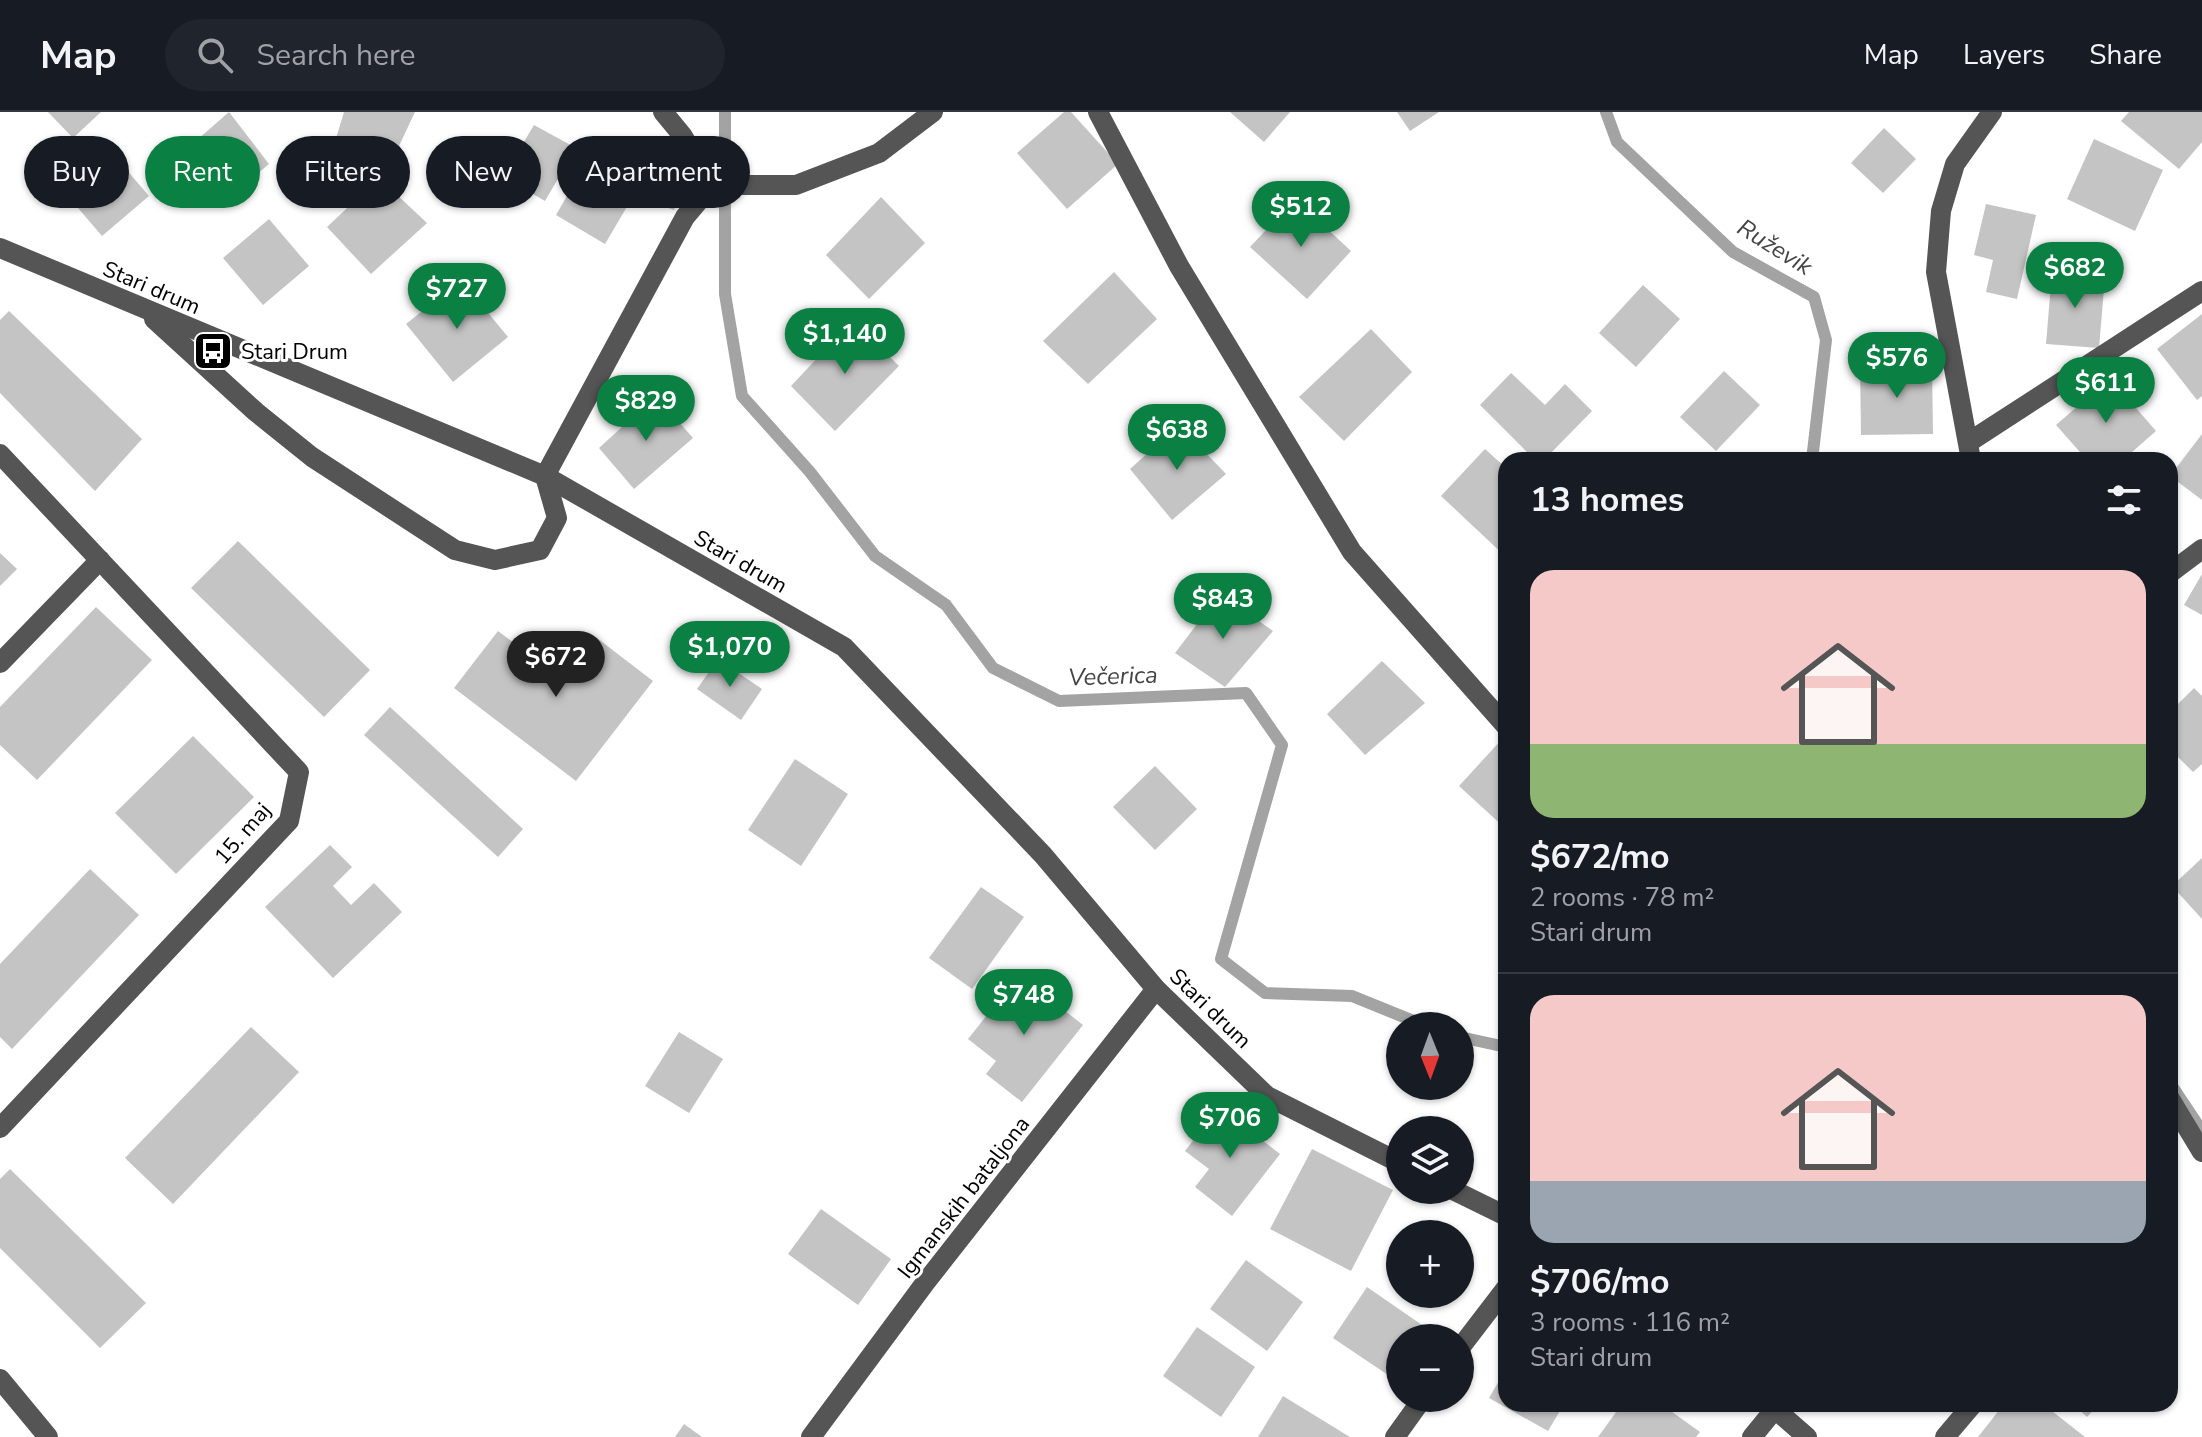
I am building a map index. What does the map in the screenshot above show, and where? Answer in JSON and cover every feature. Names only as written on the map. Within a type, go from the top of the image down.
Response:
[{"type":"street","points":[[663,112],[683,136]]},
{"type":"street","points":[[750,185],[796,185],[879,153],[933,112]]},
{"type":"street","points":[[1098,112],[1179,266],[1352,552],[1498,717]]},
{"type":"street","points":[[1992,112],[1955,164],[1941,211],[1936,272],[1970,451],[2202,291]]},
{"type":"street","points":[[143,309],[256,412],[312,457],[455,550],[495,560],[540,550],[557,518],[545,476],[693,208]]},
{"type":"street","name":"Stari drum","points":[[0,248],[545,476],[844,647],[1043,855],[1156,989],[1267,1096],[1386,1156]]},
{"type":"street","name":"15. maj","points":[[0,454],[299,772],[289,821],[0,1128]]},
{"type":"street","points":[[2178,567],[2202,549]]},
{"type":"street","points":[[0,663],[100,560]]},
{"type":"street","name":"Igmanskih bataljona","points":[[811,1437],[925,1283],[1156,989]]},
{"type":"street","points":[[2178,1112],[2202,1152]]},
{"type":"street","points":[[1474,1200],[1498,1212]]},
{"type":"street","points":[[1474,1330],[1498,1298]]},
{"type":"street","points":[[0,1379],[48,1437]]},
{"type":"street","points":[[1395,1437],[1413,1412]]},
{"type":"street","points":[[1752,1437],[1770,1412]]},
{"type":"street","points":[[1780,1412],[1807,1437]]},
{"type":"street","points":[[1945,1437],[1966,1412]]},
{"type":"building","points":[[48,112],[101,112],[75,136],[71,136]]},
{"type":"building","points":[[229,112],[247,136],[202,136]]},
{"type":"building","points":[[344,112],[415,112],[404,136],[337,136]]},
{"type":"building","points":[[1064,112],[1071,112],[1118,164],[1067,209],[1017,153]]},
{"type":"building","points":[[1230,112],[1290,112],[1264,142]]},
{"type":"building","points":[[1397,112],[1439,112],[1410,131]]},
{"type":"building","points":[[2129,112],[2202,112],[2202,142],[2179,169],[2121,121]]},
{"type":"building","points":[[534,125],[557,138],[557,180],[545,201],[541,199],[541,136],[527,136]]},
{"type":"building","points":[[1884,128],[1916,159],[1883,193],[1851,163]]},
{"type":"building","points":[[2094,139],[2163,170],[2135,231],[2067,199]]},
{"type":"building","points":[[260,152],[269,164],[260,171]]},
{"type":"building","points":[[129,173],[145,191],[145,199],[102,236],[78,208],[129,208]]},
{"type":"building","points":[[881,197],[925,243],[869,299],[826,255]]},
{"type":"building","points":[[1295,199],[1351,251],[1307,299],[1250,247]]},
{"type":"building","points":[[1986,204],[2036,215],[2017,299],[1986,292],[1993,260],[1974,255]]},
{"type":"building","points":[[410,207],[427,223],[371,274],[327,227],[347,208]]},
{"type":"building","points":[[560,208],[626,208],[605,244],[556,215]]},
{"type":"building","points":[[269,219],[309,266],[263,305],[223,258]]},
{"type":"building","points":[[1114,272],[1157,319],[1088,384],[1043,341]]},
{"type":"building","points":[[2052,272],[2105,277],[2099,348],[2046,344]]},
{"type":"building","points":[[461,280],[508,337],[453,382],[406,324]]},
{"type":"building","points":[[1643,285],[1680,319],[1636,367],[1599,333]]},
{"type":"building","points":[[9,311],[142,439],[95,491],[0,393],[0,320]]},
{"type":"building","points":[[2202,314],[2202,396],[2197,400],[2157,349]]},
{"type":"building","points":[[853,320],[899,366],[835,431],[791,386]]},
{"type":"building","points":[[1371,329],[1412,372],[1344,441],[1299,397]]},
{"type":"building","points":[[1932,364],[1933,434],[1861,435],[1860,366]]},
{"type":"building","points":[[1724,371],[1760,405],[1716,451],[1680,417]]},
{"type":"building","points":[[1511,373],[1545,405],[1565,384],[1592,411],[1552,452],[1527,452],[1480,405]]},
{"type":"building","points":[[2110,378],[2156,431],[2132,452],[2080,452],[2056,425]]},
{"type":"building","points":[[656,396],[693,438],[634,489],[599,448]]},
{"type":"building","points":[[1179,425],[1226,474],[1172,520],[1130,469]]},
{"type":"building","points":[[2202,434],[2202,500],[2178,482],[2178,466]]},
{"type":"building","points":[[1485,449],[1498,461],[1498,549],[1441,496]]},
{"type":"building","points":[[238,541],[370,670],[324,717],[191,588]]},
{"type":"building","points":[[0,553],[17,569],[0,586]]},
{"type":"building","points":[[2202,574],[2202,615],[2184,605]]},
{"type":"building","points":[[1220,594],[1273,631],[1225,687],[1175,653]]},
{"type":"building","points":[[96,607],[152,660],[37,780],[0,745],[0,707]]},
{"type":"building","points":[[498,631],[560,678],[593,635],[653,681],[576,781],[454,688]]},
{"type":"building","points":[[718,659],[762,689],[741,720],[697,689]]},
{"type":"building","points":[[1382,661],[1425,703],[1365,755],[1327,714]]},
{"type":"building","points":[[2194,688],[2202,696],[2202,764],[2193,772],[2178,757],[2178,704]]},
{"type":"building","points":[[390,707],[523,829],[498,857],[364,735]]},
{"type":"building","points":[[193,736],[254,797],[176,874],[115,813]]},
{"type":"building","points":[[1498,743],[1498,822],[1459,786]]},
{"type":"building","points":[[795,759],[848,794],[801,866],[748,830]]},
{"type":"building","points":[[1155,766],[1197,809],[1155,850],[1113,807]]},
{"type":"building","points":[[330,845],[352,867],[333,886],[351,905],[374,883],[402,912],[333,978],[265,907]]},
{"type":"building","points":[[2202,858],[2202,919],[2178,893],[2178,880]]},
{"type":"building","points":[[90,869],[139,915],[12,1049],[0,1037],[0,964]]},
{"type":"building","points":[[981,887],[1024,917],[972,989],[929,958]]},
{"type":"building","points":[[1019,975],[1083,1025],[1022,1102],[986,1074],[996,1061],[968,1039]]},
{"type":"building","points":[[251,1027],[299,1072],[173,1204],[125,1158]]},
{"type":"building","points":[[679,1032],[723,1059],[689,1113],[645,1086]]},
{"type":"building","points":[[1219,1107],[1280,1154],[1232,1216],[1195,1187],[1209,1169],[1185,1151]]},
{"type":"building","points":[[1312,1149],[1386,1186],[1386,1204],[1351,1271],[1270,1229]]},
{"type":"building","points":[[10,1169],[146,1303],[100,1348],[0,1248],[0,1179]]},
{"type":"building","points":[[821,1209],[891,1259],[858,1305],[788,1254]]},
{"type":"building","points":[[1246,1260],[1303,1302],[1267,1351],[1210,1309]]},
{"type":"building","points":[[1367,1287],[1386,1300],[1386,1308],[1397,1308],[1421,1324],[1386,1324],[1386,1374],[1333,1338]]},
{"type":"building","points":[[1197,1327],[1255,1367],[1221,1417],[1163,1376]]},
{"type":"building","points":[[1498,1383],[1498,1403],[1489,1398]]},
{"type":"building","points":[[1283,1396],[1350,1437],[1258,1437]]},
{"type":"building","points":[[1514,1412],[1559,1412],[1548,1431]]},
{"type":"building","points":[[1616,1412],[1672,1412],[1700,1432],[1696,1437],[1598,1437]]},
{"type":"building","points":[[1998,1412],[2053,1412],[2085,1437],[1978,1437]]},
{"type":"building","points":[[684,1424],[702,1437],[675,1437]]},
{"type":"waterway","name":"Večerica","points":[[725,112],[725,294],[742,396],[810,472],[875,556],[946,605],[993,668],[1059,701],[1246,693],[1282,745],[1221,959],[1265,993],[1352,996],[1391,1012]]},
{"type":"waterway","name":"Ruževik","points":[[1606,112],[1617,142],[1733,252],[1814,297],[1826,340],[1813,452]]},
{"type":"waterway","name":"Večerica","points":[[1474,1040],[1498,1045]]},
{"type":"waterway","name":"Večerica","points":[[2178,1095],[2202,1131]]},
{"type":"place","name":"Stari Drum","points":[[213,351]]}]
